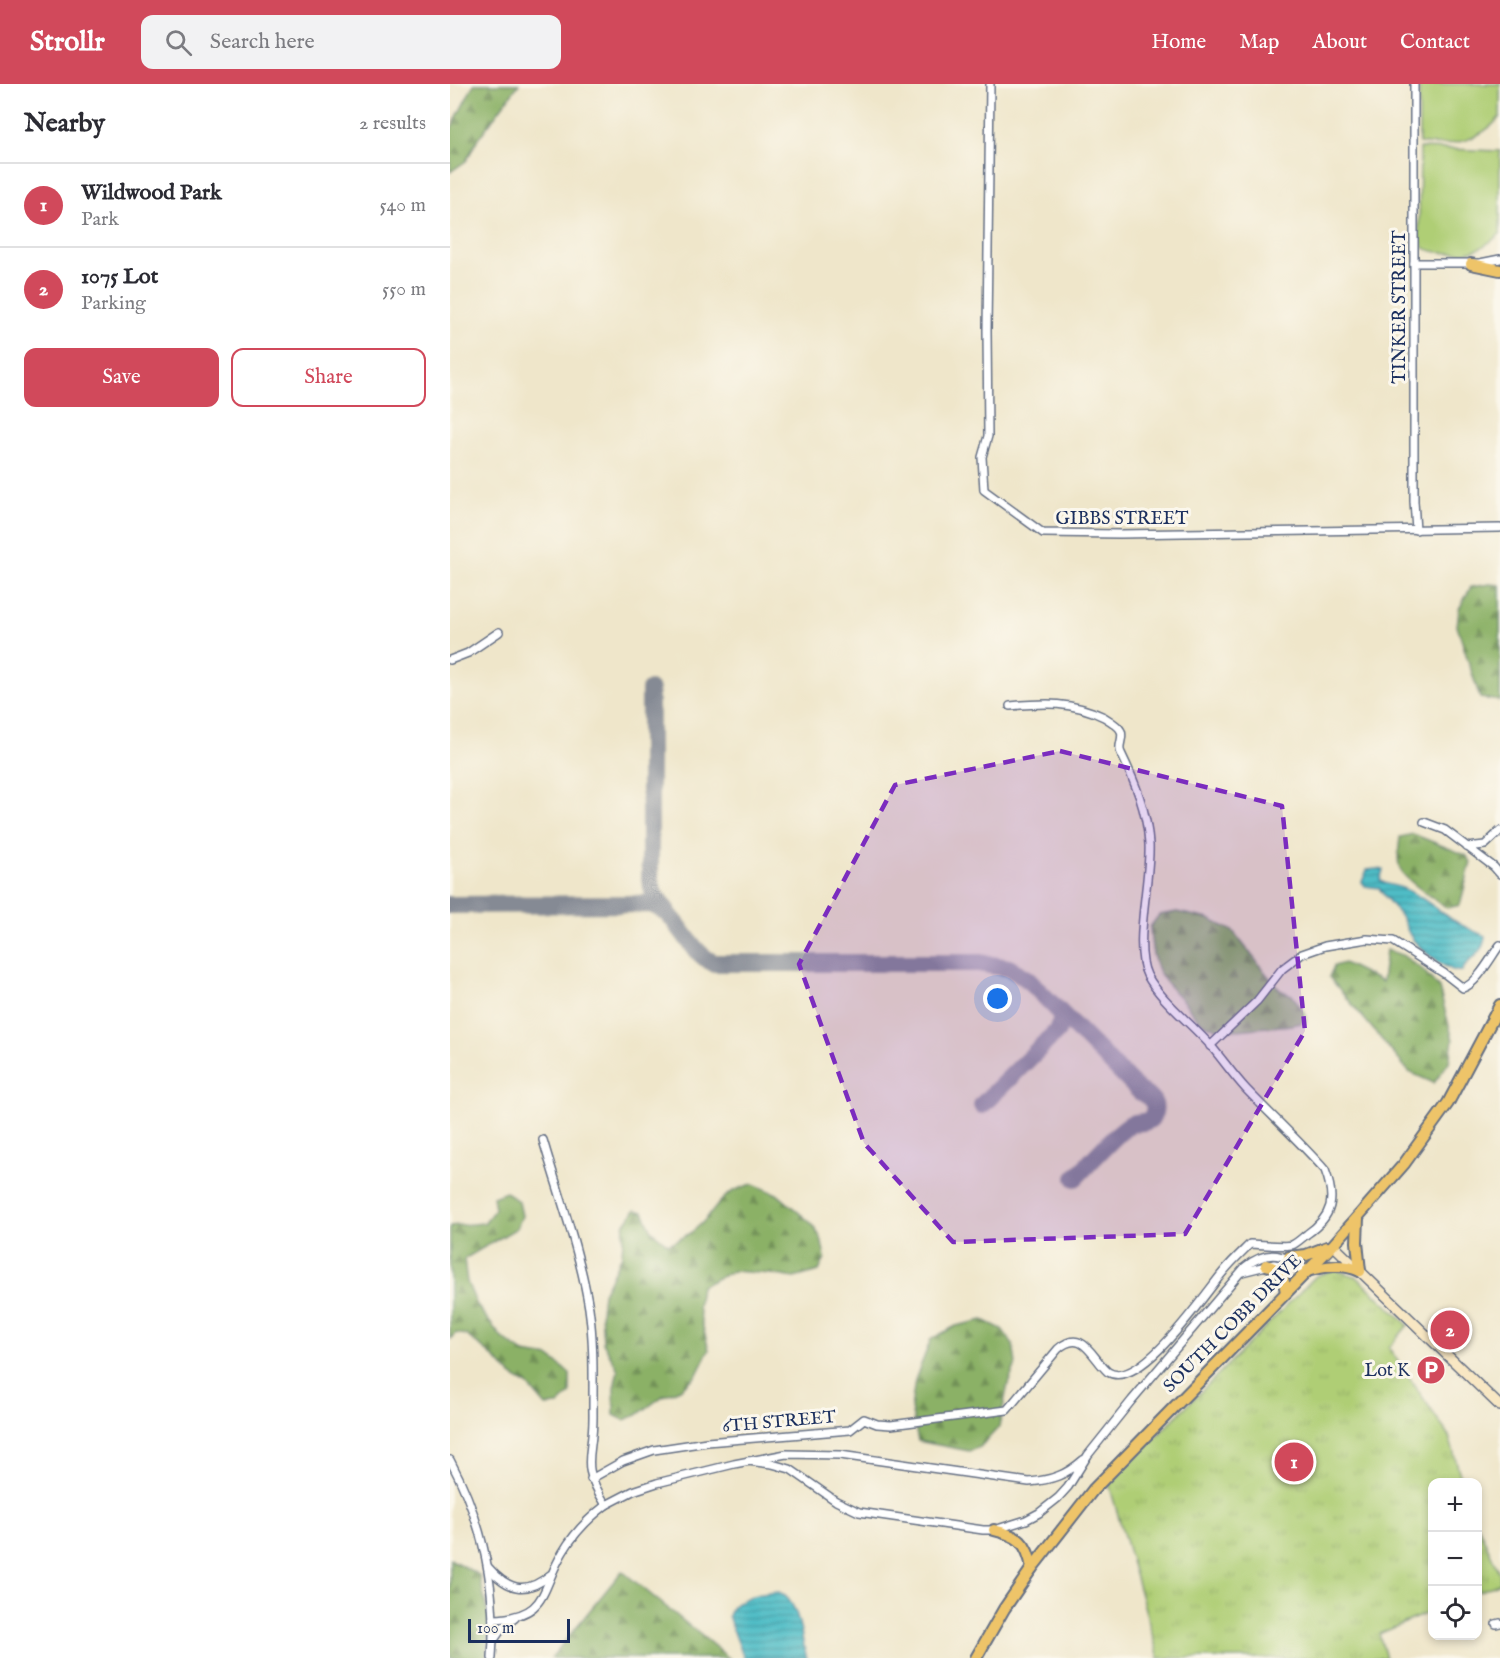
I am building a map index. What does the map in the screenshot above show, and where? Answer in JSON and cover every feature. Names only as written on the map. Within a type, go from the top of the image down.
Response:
[{"type":"main road","points":[[1472,264],[1500,270]]},
{"type":"main road","name":"SOUTH COBB DRIVE","points":[[976,1658],[1004,1609],[1032,1568],[1093,1490],[1333,1245],[1404,1164],[1435,1123],[1464,1076],[1500,1005]]},
{"type":"main road","points":[[1358,1218],[1357,1242],[1360,1271]]},
{"type":"main road","points":[[1289,1257],[1306,1255],[1333,1245]]},
{"type":"main road","points":[[1266,1265],[1280,1272],[1284,1278],[1286,1293]]},
{"type":"main road","points":[[1307,1271],[1335,1266],[1352,1267],[1360,1271]]},
{"type":"main road","points":[[994,1530],[1014,1536],[1023,1543],[1029,1554],[1032,1568]]},
{"type":"street","name":"TINKER STREET","points":[[1414,84],[1416,530]]},
{"type":"street","name":"GIBBS STREET","points":[[991,85],[987,331],[988,436],[982,457],[984,490],[1043,533],[1120,534],[1500,528]]},
{"type":"street","points":[[1414,263],[1472,264],[1500,260]]},
{"type":"street","points":[[450,660],[468,653],[499,632]]},
{"type":"street","points":[[1010,706],[1062,703],[1089,710],[1120,729],[1122,735],[1119,750],[1135,781],[1141,799],[1149,844],[1142,928],[1143,964],[1155,987],[1210,1046],[1257,1000],[1282,969],[1308,951],[1366,939],[1393,941],[1463,988],[1468,987],[1500,945]]},
{"type":"street","points":[[1424,822],[1445,830],[1500,874]]},
{"type":"street","points":[[1467,847],[1485,845],[1500,831]]},
{"type":"street","name":"6TH STREET","points":[[591,1479],[629,1458],[654,1450],[707,1442],[850,1430],[864,1419],[877,1424],[891,1425],[1007,1410],[1058,1349],[1067,1342],[1081,1343],[1089,1349],[1111,1375],[1123,1375],[1140,1365],[1174,1335],[1224,1271],[1250,1244],[1291,1245],[1316,1227],[1328,1214],[1332,1200],[1331,1187],[1325,1170],[1245,1088],[1210,1046]]},
{"type":"street","points":[[543,1140],[578,1263],[590,1315],[594,1421],[588,1460],[591,1479],[606,1505]]},
{"type":"street","points":[[1333,1245],[1500,1406]]},
{"type":"street","points":[[748,1461],[790,1469],[836,1501],[859,1512],[972,1529],[994,1530],[1026,1520],[1052,1504],[1068,1487],[1088,1455],[1137,1394],[1248,1264],[1276,1255],[1289,1257],[1307,1271]]},
{"type":"street","points":[[1241,1273],[1266,1265],[1280,1264],[1307,1271]]},
{"type":"street","points":[[493,1642],[498,1632],[516,1617],[530,1611],[541,1600],[563,1551],[576,1533],[606,1505],[648,1485],[786,1454],[840,1455],[1029,1482],[1060,1477],[1088,1455]]},
{"type":"street","points":[[450,1460],[470,1503],[488,1566],[493,1619],[492,1658]]},
{"type":"street","points":[[488,1566],[507,1585],[517,1588],[534,1586],[552,1574]]},
{"type":"street","points":[[493,1619],[516,1617]]},
{"type":"highlighted area","points":[[1060,751],[1282,806],[1305,1031],[1185,1234],[953,1242],[864,1143],[799,964],[895,785]]},
{"type":"green space","points":[[474,84],[519,84],[478,139],[466,161],[450,172],[450,130]]},
{"type":"green space","points":[[1419,84],[1500,84],[1500,117],[1483,132],[1463,141],[1442,144],[1419,143]]},
{"type":"green space","points":[[1420,148],[1500,151],[1500,234],[1483,247],[1466,252],[1439,252],[1423,247],[1419,235]]},
{"type":"green space","points":[[1500,585],[1500,701],[1480,698],[1457,626],[1459,609],[1471,587]]},
{"type":"green space","points":[[1413,834],[1466,855],[1471,862],[1460,905],[1447,908],[1415,885],[1401,871],[1398,859],[1400,837]]},
{"type":"green space","points":[[1177,912],[1209,919],[1233,931],[1280,990],[1292,995],[1306,1015],[1306,1022],[1288,1026],[1229,1030],[1199,1021],[1163,978],[1153,953],[1150,927],[1159,915]]},
{"type":"green space","points":[[1386,950],[1402,955],[1423,970],[1439,988],[1453,1040],[1449,1062],[1434,1083],[1409,1072],[1329,977],[1334,966],[1344,963],[1382,982]]},
{"type":"green space","points":[[753,1184],[777,1194],[811,1223],[821,1238],[825,1258],[819,1271],[794,1278],[733,1271],[701,1286],[698,1308],[709,1350],[696,1376],[680,1389],[663,1396],[637,1415],[624,1420],[614,1415],[614,1388],[618,1370],[603,1342],[601,1312],[603,1293],[622,1255],[624,1225],[635,1210],[643,1212],[652,1231],[668,1244],[697,1228],[728,1195]]},
{"type":"green space","points":[[506,1192],[519,1202],[522,1216],[517,1228],[464,1259],[467,1282],[478,1307],[502,1338],[524,1353],[550,1357],[570,1374],[570,1394],[558,1405],[546,1406],[528,1385],[512,1376],[466,1335],[456,1333],[450,1339],[450,1226],[484,1223],[495,1209],[493,1197]]},
{"type":"green space","points":[[1336,1270],[1357,1277],[1408,1325],[1389,1348],[1449,1436],[1461,1478],[1428,1478],[1428,1613],[1379,1634],[1386,1658],[1159,1658],[1109,1484],[1316,1276]]},
{"type":"green space","points":[[983,1320],[1002,1329],[1013,1344],[1016,1364],[1008,1384],[999,1427],[980,1447],[969,1451],[918,1441],[911,1408],[915,1380],[931,1339],[956,1326]]},
{"type":"green space","points":[[1482,1535],[1500,1575],[1500,1583],[1482,1590]]},
{"type":"green space","points":[[450,1559],[479,1575],[489,1618],[486,1658],[450,1658]]},
{"type":"green space","points":[[622,1571],[729,1658],[551,1658]]},
{"type":"water","points":[[1367,870],[1383,870],[1380,880],[1382,882],[1413,893],[1453,920],[1485,936],[1482,948],[1462,971],[1449,968],[1426,952],[1414,940],[1402,918],[1379,888],[1365,886],[1362,882]]},
{"type":"water","points":[[779,1592],[792,1604],[796,1612],[807,1658],[744,1658],[728,1616],[731,1610],[736,1604],[749,1597]]},
{"type":"taxiway","points":[[650,690],[650,880],[654,894],[667,911]]},
{"type":"taxiway","points":[[450,905],[650,904],[669,915],[696,950],[714,963],[979,963],[1009,968],[1026,978],[1154,1104],[1153,1116],[1150,1119],[1126,1127],[1075,1178]]},
{"type":"taxiway","points":[[982,1105],[1057,1031],[1062,1019],[1058,1010]]},
{"type":"place","name":"1075 Lot","points":[[1450,1330]]},
{"type":"place","name":"Lot K","points":[[1431,1370]]},
{"type":"place","name":"Wildwood Park","points":[[1294,1462]]}]
